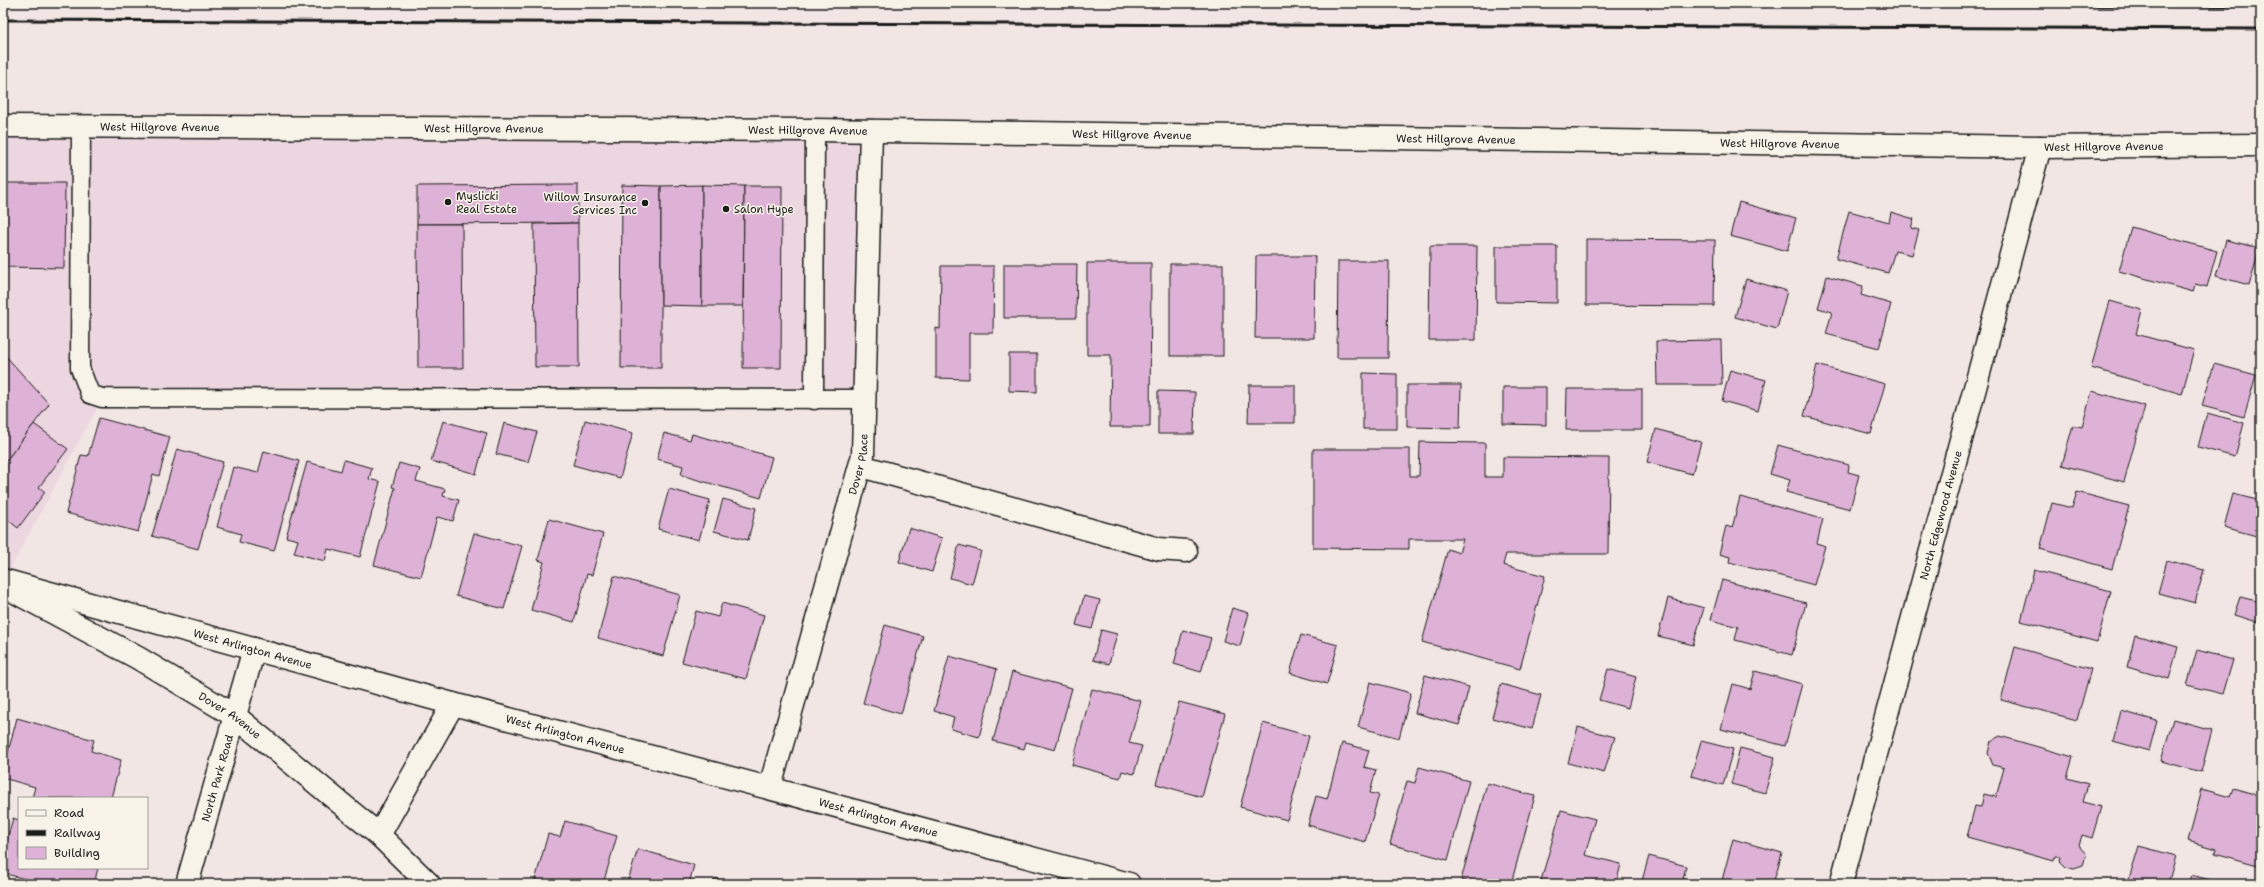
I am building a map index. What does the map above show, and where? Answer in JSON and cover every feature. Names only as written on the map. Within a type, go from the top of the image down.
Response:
[{"type":"street","name":"West Hillgrove Avenue","points":[[3,126],[815,130],[2040,147],[2261,145]]},
{"type":"street","name":"Dover Place","points":[[770,787],[863,455],[871,131]]},
{"type":"street","name":"North Edgewood Avenue","points":[[1840,884],[2040,147]]},
{"type":"street","points":[[861,466],[1159,549],[1186,552]]},
{"type":"street","name":"West Arlington Avenue","points":[[3,580],[453,704],[770,787],[1129,884]]},
{"type":"street","name":"Dover Avenue","points":[[3,586],[138,658],[235,716],[379,835],[429,884]]},
{"type":"street","name":"North Park Road","points":[[187,884],[254,649]]},
{"type":"street","points":[[379,835],[453,704]]},
{"type":"lane","points":[[81,126],[80,368],[90,394],[102,398],[865,399]]},
{"type":"lane","points":[[814,400],[815,130]]},
{"type":"shaded area","points":[[3,132],[864,138],[857,392],[107,390],[9,571],[3,569]]},
{"type":"building","points":[[3,183],[65,183],[64,268],[3,267]]},
{"type":"building","points":[[578,185],[578,223],[417,224],[417,186]]},
{"type":"building","points":[[622,185],[661,186],[661,368],[621,368]]},
{"type":"building","points":[[702,185],[702,306],[661,305],[661,186]]},
{"type":"building","points":[[702,185],[744,186],[743,306],[702,306]]},
{"type":"building","points":[[744,186],[782,186],[781,368],[743,368]]},
{"type":"building","points":[[1739,202],[1796,218],[1787,251],[1730,236]]},
{"type":"building","points":[[1849,211],[1889,222],[1891,212],[1914,219],[1911,228],[1919,230],[1912,255],[1895,251],[1888,273],[1836,259]]},
{"type":"building","points":[[578,223],[579,367],[535,367],[534,224]]},
{"type":"building","points":[[417,224],[462,224],[463,368],[418,368]]},
{"type":"building","points":[[2131,227],[2217,251],[2207,287],[2195,284],[2193,292],[2119,271]]},
{"type":"building","points":[[1586,239],[1715,240],[1714,306],[1586,305]]},
{"type":"building","points":[[2226,240],[2260,248],[2249,285],[2216,276]]},
{"type":"building","points":[[1430,246],[1477,246],[1476,340],[1429,340]]},
{"type":"building","points":[[1496,246],[1557,246],[1557,303],[1496,302]]},
{"type":"building","points":[[1256,256],[1315,256],[1314,338],[1255,338]]},
{"type":"building","points":[[1338,261],[1389,261],[1388,358],[1337,358]]},
{"type":"building","points":[[1087,263],[1151,263],[1150,427],[1110,427],[1111,355],[1087,355]]},
{"type":"building","points":[[1004,264],[1077,264],[1076,318],[1004,318]]},
{"type":"building","points":[[1170,264],[1223,264],[1223,356],[1170,356]]},
{"type":"building","points":[[941,266],[994,266],[993,333],[969,333],[969,379],[936,378],[936,328],[940,329]]},
{"type":"building","points":[[1827,276],[1863,286],[1861,295],[1891,304],[1879,348],[1826,334],[1832,312],[1818,308]]},
{"type":"building","points":[[1746,279],[1787,291],[1777,329],[1735,317]]},
{"type":"building","points":[[2110,301],[2142,310],[2136,334],[2194,350],[2182,394],[2091,368]]},
{"type":"building","points":[[1721,340],[1722,385],[1657,385],[1656,341]]},
{"type":"building","points":[[3,353],[49,404],[3,465]]},
{"type":"building","points":[[1009,354],[1037,354],[1037,392],[1009,391]]},
{"type":"building","points":[[2214,364],[2256,375],[2244,417],[2202,406]]},
{"type":"building","points":[[1817,365],[1885,384],[1871,434],[1804,416]]},
{"type":"building","points":[[1730,370],[1766,380],[1758,411],[1722,401]]},
{"type":"building","points":[[1363,373],[1397,374],[1397,429],[1363,429]]},
{"type":"building","points":[[1249,385],[1295,385],[1295,423],[1248,423]]},
{"type":"building","points":[[1407,385],[1461,385],[1460,428],[1407,427]]},
{"type":"building","points":[[1503,387],[1546,387],[1546,425],[1503,424]]},
{"type":"building","points":[[1567,389],[1642,389],[1642,430],[1566,430]]},
{"type":"building","points":[[1158,391],[1195,392],[1194,434],[1158,434]]},
{"type":"building","points":[[2092,391],[2145,406],[2124,482],[2062,465],[2073,425],[2082,427]]},
{"type":"building","points":[[2261,394],[2261,411],[2257,410]]},
{"type":"building","points":[[2207,413],[2244,423],[2235,457],[2198,447]]},
{"type":"building","points":[[99,418],[170,437],[159,476],[153,474],[138,532],[66,513],[81,455],[88,456]]},
{"type":"building","points":[[585,420],[633,433],[620,478],[573,465]]},
{"type":"building","points":[[443,421],[487,433],[476,474],[431,461]]},
{"type":"building","points":[[504,423],[537,432],[528,462],[496,454]]},
{"type":"building","points":[[34,424],[68,449],[39,487],[45,492],[18,528],[3,516],[3,465]]},
{"type":"building","points":[[1656,429],[1701,442],[1692,474],[1647,462]]},
{"type":"building","points":[[664,433],[690,440],[692,434],[772,457],[761,498],[681,475],[683,466],[657,459]]},
{"type":"building","points":[[1420,442],[1485,443],[1485,477],[1503,477],[1503,457],[1609,458],[1608,554],[1506,554],[1503,565],[1545,576],[1520,669],[1422,642],[1448,549],[1459,553],[1463,539],[1409,539],[1409,549],[1313,548],[1313,449],[1410,449],[1410,476],[1419,476]]},
{"type":"building","points":[[1778,445],[1849,465],[1848,472],[1859,475],[1850,509],[1786,492],[1790,480],[1770,474]]},
{"type":"building","points":[[177,449],[223,462],[198,549],[152,536]]},
{"type":"building","points":[[264,451],[299,461],[274,551],[239,542],[241,534],[217,527],[233,467],[258,473]]},
{"type":"building","points":[[344,460],[372,468],[369,479],[380,482],[360,557],[328,549],[325,561],[294,553],[298,540],[286,537],[307,462],[341,471]]},
{"type":"building","points":[[399,463],[420,469],[416,481],[445,489],[443,496],[459,500],[453,521],[437,517],[421,577],[374,565],[395,488],[392,487]]},
{"type":"building","points":[[669,489],[710,500],[699,540],[658,529]]},
{"type":"building","points":[[2077,492],[2129,506],[2112,569],[2040,549],[2052,503],[2072,508]]},
{"type":"building","points":[[2233,494],[2261,501],[2260,537],[2224,527]]},
{"type":"building","points":[[1740,497],[1823,519],[1817,543],[1825,546],[1814,585],[1729,562],[1730,557],[1719,554],[1726,526],[1732,528]]},
{"type":"building","points":[[723,499],[756,508],[748,540],[714,531]]},
{"type":"building","points":[[549,519],[603,534],[592,575],[587,574],[574,622],[531,610],[544,562],[538,560]]},
{"type":"building","points":[[909,528],[942,538],[932,572],[899,562]]},
{"type":"building","points":[[474,533],[522,546],[504,609],[456,596]]},
{"type":"building","points":[[959,545],[981,551],[972,584],[950,578]]},
{"type":"building","points":[[2167,560],[2204,570],[2195,603],[2158,593]]},
{"type":"building","points":[[2034,570],[2111,591],[2097,642],[2021,621]]},
{"type":"building","points":[[614,576],[680,595],[663,656],[598,638]]},
{"type":"building","points":[[1722,580],[1806,603],[1792,655],[1735,640],[1738,627],[1711,620]]},
{"type":"building","points":[[1084,596],[1100,600],[1092,629],[1076,625]]},
{"type":"building","points":[[2240,597],[2261,602],[2261,623],[2234,615]]},
{"type":"building","points":[[1668,598],[1704,608],[1693,645],[1658,636]]},
{"type":"building","points":[[722,603],[764,615],[746,679],[682,662],[696,611],[718,617]]},
{"type":"building","points":[[1232,608],[1249,613],[1240,646],[1223,641]]},
{"type":"building","points":[[885,625],[923,636],[901,714],[863,703]]},
{"type":"building","points":[[1101,630],[1117,634],[1109,664],[1093,660]]},
{"type":"building","points":[[1183,630],[1211,638],[1201,672],[1174,664]]},
{"type":"building","points":[[1301,635],[1338,645],[1327,684],[1290,673]]},
{"type":"building","points":[[2135,635],[2178,647],[2169,679],[2127,667]]},
{"type":"building","points":[[2015,647],[2091,669],[2077,720],[2001,700]]},
{"type":"building","points":[[2197,650],[2233,660],[2223,694],[2187,685]]},
{"type":"building","points":[[949,656],[997,669],[979,737],[951,729],[954,717],[934,711]]},
{"type":"building","points":[[1608,669],[1636,677],[1628,708],[1599,700]]},
{"type":"building","points":[[1755,671],[1802,684],[1785,746],[1721,729],[1733,684],[1750,689]]},
{"type":"building","points":[[1012,672],[1072,688],[1055,750],[1026,742],[1024,749],[993,741]]},
{"type":"building","points":[[1425,675],[1469,687],[1459,725],[1415,713]]},
{"type":"building","points":[[1370,682],[1411,693],[1399,738],[1358,727]]},
{"type":"building","points":[[1501,684],[1541,695],[1532,729],[1492,718]]},
{"type":"building","points":[[1092,689],[1141,701],[1129,743],[1142,746],[1134,774],[1122,771],[1120,778],[1072,765]]},
{"type":"building","points":[[1179,702],[1225,714],[1202,797],[1156,784]]},
{"type":"building","points":[[2121,711],[2157,721],[2149,751],[2113,741]]},
{"type":"building","points":[[17,718],[94,740],[91,751],[121,760],[111,797],[32,797],[35,787],[3,778],[3,771]]},
{"type":"building","points":[[2173,719],[2212,730],[2201,772],[2161,761]]},
{"type":"building","points":[[1263,723],[1309,736],[1287,820],[1240,807]]},
{"type":"building","points":[[1578,727],[1615,737],[1604,773],[1568,763]]},
{"type":"building","points":[[2000,736],[2073,757],[2067,778],[2088,784],[2083,802],[2101,807],[2092,838],[2082,835],[2079,846],[2086,854],[2083,866],[2074,869],[2066,867],[2059,860],[2060,856],[2055,856],[2054,861],[1967,837],[1975,806],[1981,807],[1984,794],[1996,797],[2004,768],[1993,765],[1988,753],[1991,741]]},
{"type":"building","points":[[1701,741],[1733,749],[1723,785],[1691,776]]},
{"type":"building","points":[[1342,743],[1369,750],[1364,767],[1376,770],[1370,793],[1379,795],[1365,842],[1308,825],[1316,796],[1327,799]]},
{"type":"building","points":[[1740,748],[1775,757],[1765,793],[1731,784]]},
{"type":"building","points":[[2261,753],[2261,769],[2257,768]]},
{"type":"building","points":[[1419,767],[1469,781],[1448,860],[1390,844],[1407,781],[1415,783]]},
{"type":"building","points":[[1487,783],[1535,796],[1511,884],[1477,884],[1461,880]]},
{"type":"building","points":[[2233,788],[2261,796],[2261,866],[2215,853],[2216,849],[2188,841],[2202,789],[2230,797]]},
{"type":"building","points":[[1561,810],[1595,819],[1585,855],[1621,864],[1616,884],[1540,884]]},
{"type":"building","points":[[13,818],[18,820],[18,869],[98,869],[94,884],[43,884],[3,873],[3,854]]},
{"type":"building","points":[[565,821],[617,836],[603,884],[534,884],[548,834],[560,837]]},
{"type":"building","points":[[1733,839],[1782,853],[1773,884],[1721,884]]},
{"type":"building","points":[[2139,846],[2176,856],[2168,884],[2128,882]]},
{"type":"building","points":[[638,849],[694,865],[689,884],[627,884]]},
{"type":"building","points":[[1649,856],[1686,866],[1682,884],[1641,884]]},
{"type":"building","points":[[2192,875],[2224,884],[2189,884]]},
{"type":"building","points":[[715,878],[736,884],[713,884]]},
{"type":"railway","points":[[1434,3],[2261,6]]},
{"type":"railway","points":[[3,20],[2261,29]]},
{"type":"place","name":"Myslicki Real Estate","points":[[448,202]]},
{"type":"place","name":"Willow Insurance Services Inc","points":[[645,203]]},
{"type":"place","name":"Salon Hype","points":[[726,209]]}]
